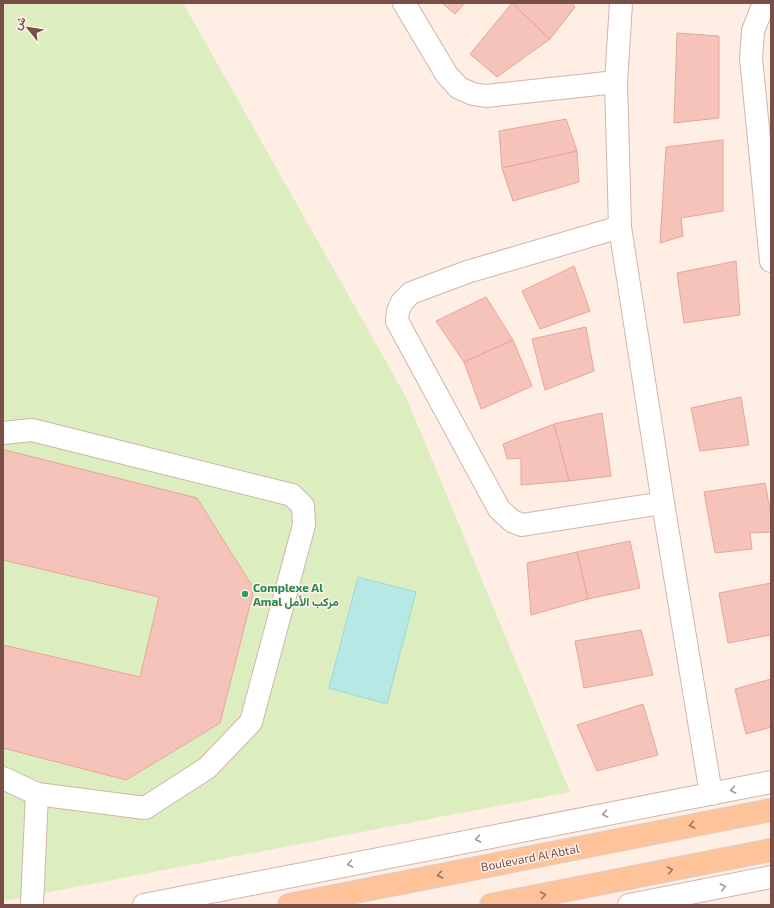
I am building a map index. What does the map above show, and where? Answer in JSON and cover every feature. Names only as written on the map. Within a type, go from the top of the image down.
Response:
[{"type":"main road","name":"Boulevard Al Abtal","points":[[289,905],[771,810]]},
{"type":"main road","points":[[491,905],[771,850]]},
{"type":"street","points":[[404,3],[447,75],[459,88],[473,94],[486,96],[616,82]]},
{"type":"street","points":[[621,3],[616,82],[620,228],[710,794]]},
{"type":"street","points":[[764,3],[754,30],[751,58],[771,261]]},
{"type":"street","points":[[620,228],[467,272],[411,293],[402,302],[398,311],[397,321],[498,509],[512,521],[522,525],[663,503]]},
{"type":"street","points":[[3,432],[32,430],[292,495],[303,506],[304,525],[251,722],[207,768],[145,808],[37,794],[3,778]]},
{"type":"street","points":[[144,905],[771,782]]},
{"type":"street","points":[[32,905],[37,794]]},
{"type":"street","points":[[630,905],[771,877]]},
{"type":"green space","name":"Complexe Al Amal مركب الأمل","points":[[3,3],[183,3],[406,397],[570,792],[3,901]]},
{"type":"water","points":[[358,577],[416,592],[387,704],[329,688]]},
{"type":"building","points":[[442,3],[465,3],[455,14]]},
{"type":"building","points":[[512,3],[550,39],[497,77],[470,54]]},
{"type":"building","points":[[512,3],[572,3],[575,7],[550,39]]},
{"type":"building","points":[[677,33],[719,36],[719,118],[674,123]]},
{"type":"building","points":[[566,119],[577,151],[502,168],[499,131]]},
{"type":"building","points":[[723,140],[723,211],[681,218],[683,236],[660,243],[666,147]]},
{"type":"building","points":[[577,151],[579,182],[513,201],[502,168]]},
{"type":"building","points":[[736,261],[740,315],[684,323],[677,273]]},
{"type":"building","points":[[574,266],[590,311],[540,329],[522,291]]},
{"type":"building","points":[[486,297],[513,340],[464,362],[436,321]]},
{"type":"building","points":[[586,327],[594,371],[545,390],[532,339]]},
{"type":"building","points":[[513,340],[532,386],[481,409],[464,362]]},
{"type":"building","points":[[741,397],[749,445],[700,451],[691,408]]},
{"type":"building","points":[[602,413],[611,476],[569,481],[554,424]]},
{"type":"building","points":[[554,424],[569,481],[521,485],[521,458],[507,459],[503,444]]},
{"type":"building","points":[[5,450],[197,498],[254,589],[220,723],[126,780],[3,748],[3,645],[140,677],[159,597],[3,560],[3,452]]},
{"type":"building","points":[[765,483],[771,515],[771,532],[750,533],[752,549],[715,553],[704,492]]},
{"type":"building","points":[[630,541],[640,588],[588,599],[577,552]]},
{"type":"building","points":[[577,552],[588,599],[531,615],[527,563]]},
{"type":"building","points":[[771,583],[771,635],[728,643],[719,593]]},
{"type":"building","points":[[641,630],[653,675],[584,688],[575,641]]},
{"type":"building","points":[[771,679],[771,727],[746,734],[735,689]]},
{"type":"building","points":[[643,704],[658,755],[597,771],[577,725]]},
{"type":"place","name":"Complexe Al Amal مركب الأمل","points":[[245,594]]}]
